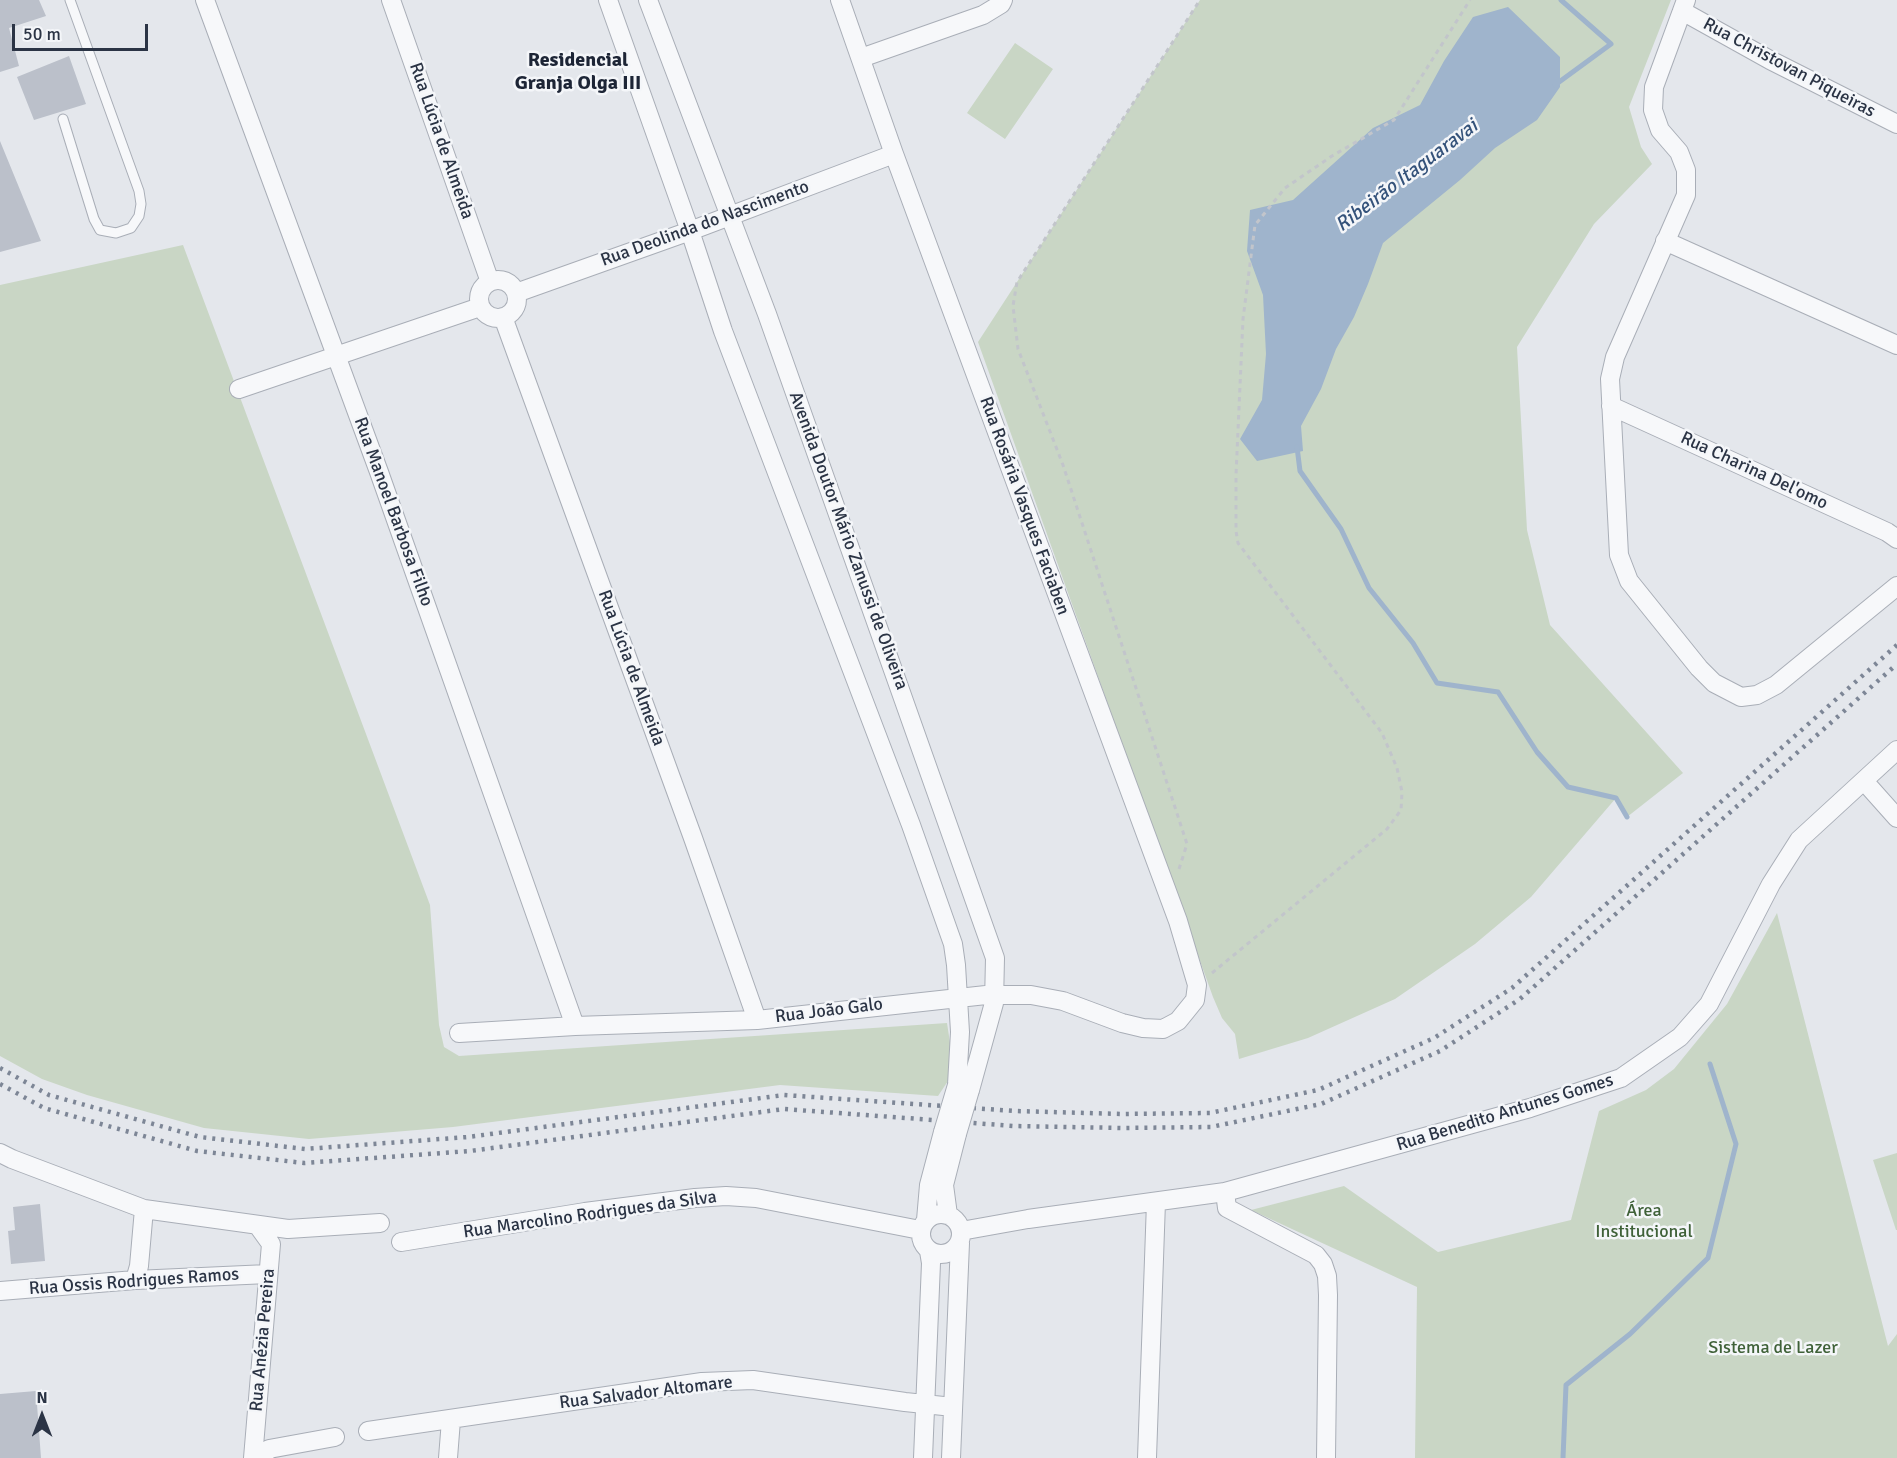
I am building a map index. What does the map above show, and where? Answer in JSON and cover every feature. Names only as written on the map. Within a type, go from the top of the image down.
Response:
[{"type":"street","name":"Rua Manoel Barbosa Filho","points":[[205,0],[383,483],[575,1026]]},
{"type":"street","name":"Rua Lúcia de Almeida","points":[[391,0],[490,282]]},
{"type":"street","points":[[608,0],[723,331],[911,825],[949,933],[957,965],[963,1087],[950,1133],[929,1185],[921,1242],[929,1251],[940,1255],[951,1252],[960,1237]]},
{"type":"street","name":"Avenida Doutor Mário Zanussi de Oliveira","points":[[648,0],[767,314],[995,958],[994,1003],[963,1087]]},
{"type":"street","name":"Rua Rosária Vasques Faciaben","points":[[840,0],[894,154],[1170,900],[1197,985]]},
{"type":"street","points":[[861,58],[983,15],[1001,4],[1003,0]]},
{"type":"street","points":[[1684,6],[1654,87],[1653,110],[1660,130],[1678,152],[1686,170],[1686,195],[1615,357],[1610,379],[1619,555],[1629,581],[1699,668],[1714,683],[1741,697],[1757,695],[1776,685],[1897,586]]},
{"type":"street","name":"Rua Christovan Piqueiras","points":[[1684,6],[1770,60],[1897,124]]},
{"type":"street","name":"Rua Deolinda do Nascimento","points":[[516,293],[690,231],[894,154]]},
{"type":"street","points":[[1665,241],[1897,345]]},
{"type":"street","points":[[499,280],[506,282],[516,293],[515,308],[512,313],[503,317],[489,316],[480,308],[479,295],[482,288],[490,282],[499,280]]},
{"type":"street","points":[[239,389],[480,308]]},
{"type":"street","name":"Rua Lúcia de Almeida","points":[[503,317],[757,1020]]},
{"type":"street","name":"Rua Charina Del'omo","points":[[1611,406],[1876,527],[1897,539]]},
{"type":"street","name":"Rua Benedito Antunes Gomes","points":[[960,1237],[1028,1219],[1225,1192],[1530,1108],[1621,1078],[1680,1037],[1709,1004],[1771,884],[1799,840],[1897,750]]},
{"type":"street","points":[[1864,781],[1897,818]]},
{"type":"street","name":"Rua João Galo","points":[[459,1033],[575,1026],[757,1020],[958,997],[995,995],[1031,995],[1064,1001],[1122,1023],[1143,1028],[1163,1029],[1178,1021],[1188,1011],[1195,1000],[1197,985]]},
{"type":"street","points":[[948,1215],[944,1185],[950,1133]]},
{"type":"street","points":[[0,1153],[144,1209],[258,1226],[288,1228],[380,1223]]},
{"type":"street","points":[[1225,1192],[1227,1208],[1316,1255],[1323,1264],[1327,1276],[1328,1294],[1326,1458]]},
{"type":"street","name":"Rua Marcolino Rodrigues da Silva","points":[[401,1242],[585,1212],[726,1196],[756,1198],[923,1225]]},
{"type":"street","points":[[1147,1458],[1156,1202]]},
{"type":"street","points":[[135,1280],[140,1266],[144,1209]]},
{"type":"street","points":[[923,1225],[936,1214],[948,1215],[957,1221],[960,1237],[951,1458]]},
{"type":"street","name":"Rua Anézia Pereira","points":[[254,1458],[271,1244],[258,1226]]},
{"type":"street","points":[[922,1458],[931,1263],[929,1251]]},
{"type":"street","name":"Rua Ossis Rodrigues Ramos","points":[[0,1291],[135,1280],[268,1274]]},
{"type":"street","name":"Rua Salvador Altomare","points":[[368,1431],[702,1382],[753,1380],[923,1405],[953,1407]]},
{"type":"street","points":[[448,1458],[451,1420]]},
{"type":"street","points":[[261,1458],[269,1449],[335,1437]]},
{"type":"lane","points":[[63,119],[94,219],[100,230],[116,233],[130,228],[140,216],[140,191],[70,0]]},
{"type":"path","points":[[1170,900],[1186,844],[1064,465],[1018,349],[1013,306],[1017,282],[1200,0]]},
{"type":"path","points":[[1197,985],[1387,829],[1401,810],[1402,792],[1397,768],[1382,733],[1238,543],[1236,475],[1244,319],[1255,225],[1285,188],[1332,156],[1394,120],[1470,0]]},
{"type":"green space","points":[[1200,0],[1671,0],[1629,107],[1641,147],[1652,164],[1594,224],[1517,347],[1527,530],[1550,625],[1683,773],[1627,817],[1616,798],[1531,897],[1475,944],[1395,999],[1308,1038],[1239,1059],[1235,1034],[1222,1018],[1213,997],[978,342]]},
{"type":"green space","points":[[1015,43],[1053,69],[1005,139],[967,113]]},
{"type":"green space","points":[[183,245],[430,905],[439,1025],[444,1047],[459,1056],[947,1023],[952,1056],[950,1078],[938,1096],[780,1085],[453,1127],[309,1139],[204,1128],[87,1095],[42,1079],[0,1056],[0,285]]},
{"type":"green space","points":[[1777,913],[1888,1346],[1897,1334],[1897,1458],[1415,1458],[1417,1287],[1251,1210],[1344,1186],[1438,1252],[1571,1220],[1599,1111],[1646,1090],[1674,1069],[1727,1004]]},
{"type":"green space","points":[[1897,1153],[1897,1230],[1896,1230],[1873,1160]]},
{"type":"water","points":[[1508,7],[1560,57],[1560,87],[1537,120],[1495,148],[1383,243],[1354,317],[1336,349],[1321,389],[1301,426],[1303,451],[1257,461],[1240,439],[1262,400],[1266,354],[1263,295],[1247,251],[1250,210],[1293,200],[1373,128],[1420,105],[1444,61],[1473,17]]},
{"type":"building","points":[[0,0],[39,0],[46,16],[9,28],[19,66],[0,72]]},
{"type":"building","points":[[69,56],[86,104],[34,120],[17,77]]},
{"type":"building","points":[[0,141],[41,241],[0,252]]},
{"type":"building","points":[[40,1204],[45,1261],[11,1264],[8,1231],[15,1230],[13,1207]]},
{"type":"building","points":[[36,1391],[41,1458],[0,1458],[0,1394]]},
{"type":"waterway","name":"Ribeirão Itaguaravai","points":[[1555,85],[1611,44],[1561,0]]},
{"type":"waterway","name":"Ribeirão Itaguaravai","points":[[1297,447],[1300,471],[1341,529],[1369,588],[1413,643],[1437,683],[1498,692],[1537,752],[1568,787],[1616,798],[1627,817]]},
{"type":"waterway","name":"Ribeirão Itaguaravai","points":[[1563,1458],[1566,1385],[1630,1334],[1708,1258],[1736,1144],[1710,1064]]},
{"type":"railway","points":[[0,1068],[49,1095],[200,1137],[305,1149],[468,1137],[784,1095],[1015,1111],[1123,1114],[1210,1113],[1318,1090],[1434,1038],[1512,988],[1897,645]]},
{"type":"railway","points":[[0,1084],[44,1108],[197,1151],[304,1163],[470,1151],[784,1109],[1014,1126],[1123,1128],[1211,1127],[1321,1104],[1440,1051],[1520,999],[1897,664]]},
{"type":"district","name":"Residencial Granja Olga III","points":[[578,72]]},
{"type":"park label","name":"Área Institucional","points":[[1644,1221]]},
{"type":"park label","name":"Sistema de Lazer","points":[[1773,1348]]}]
